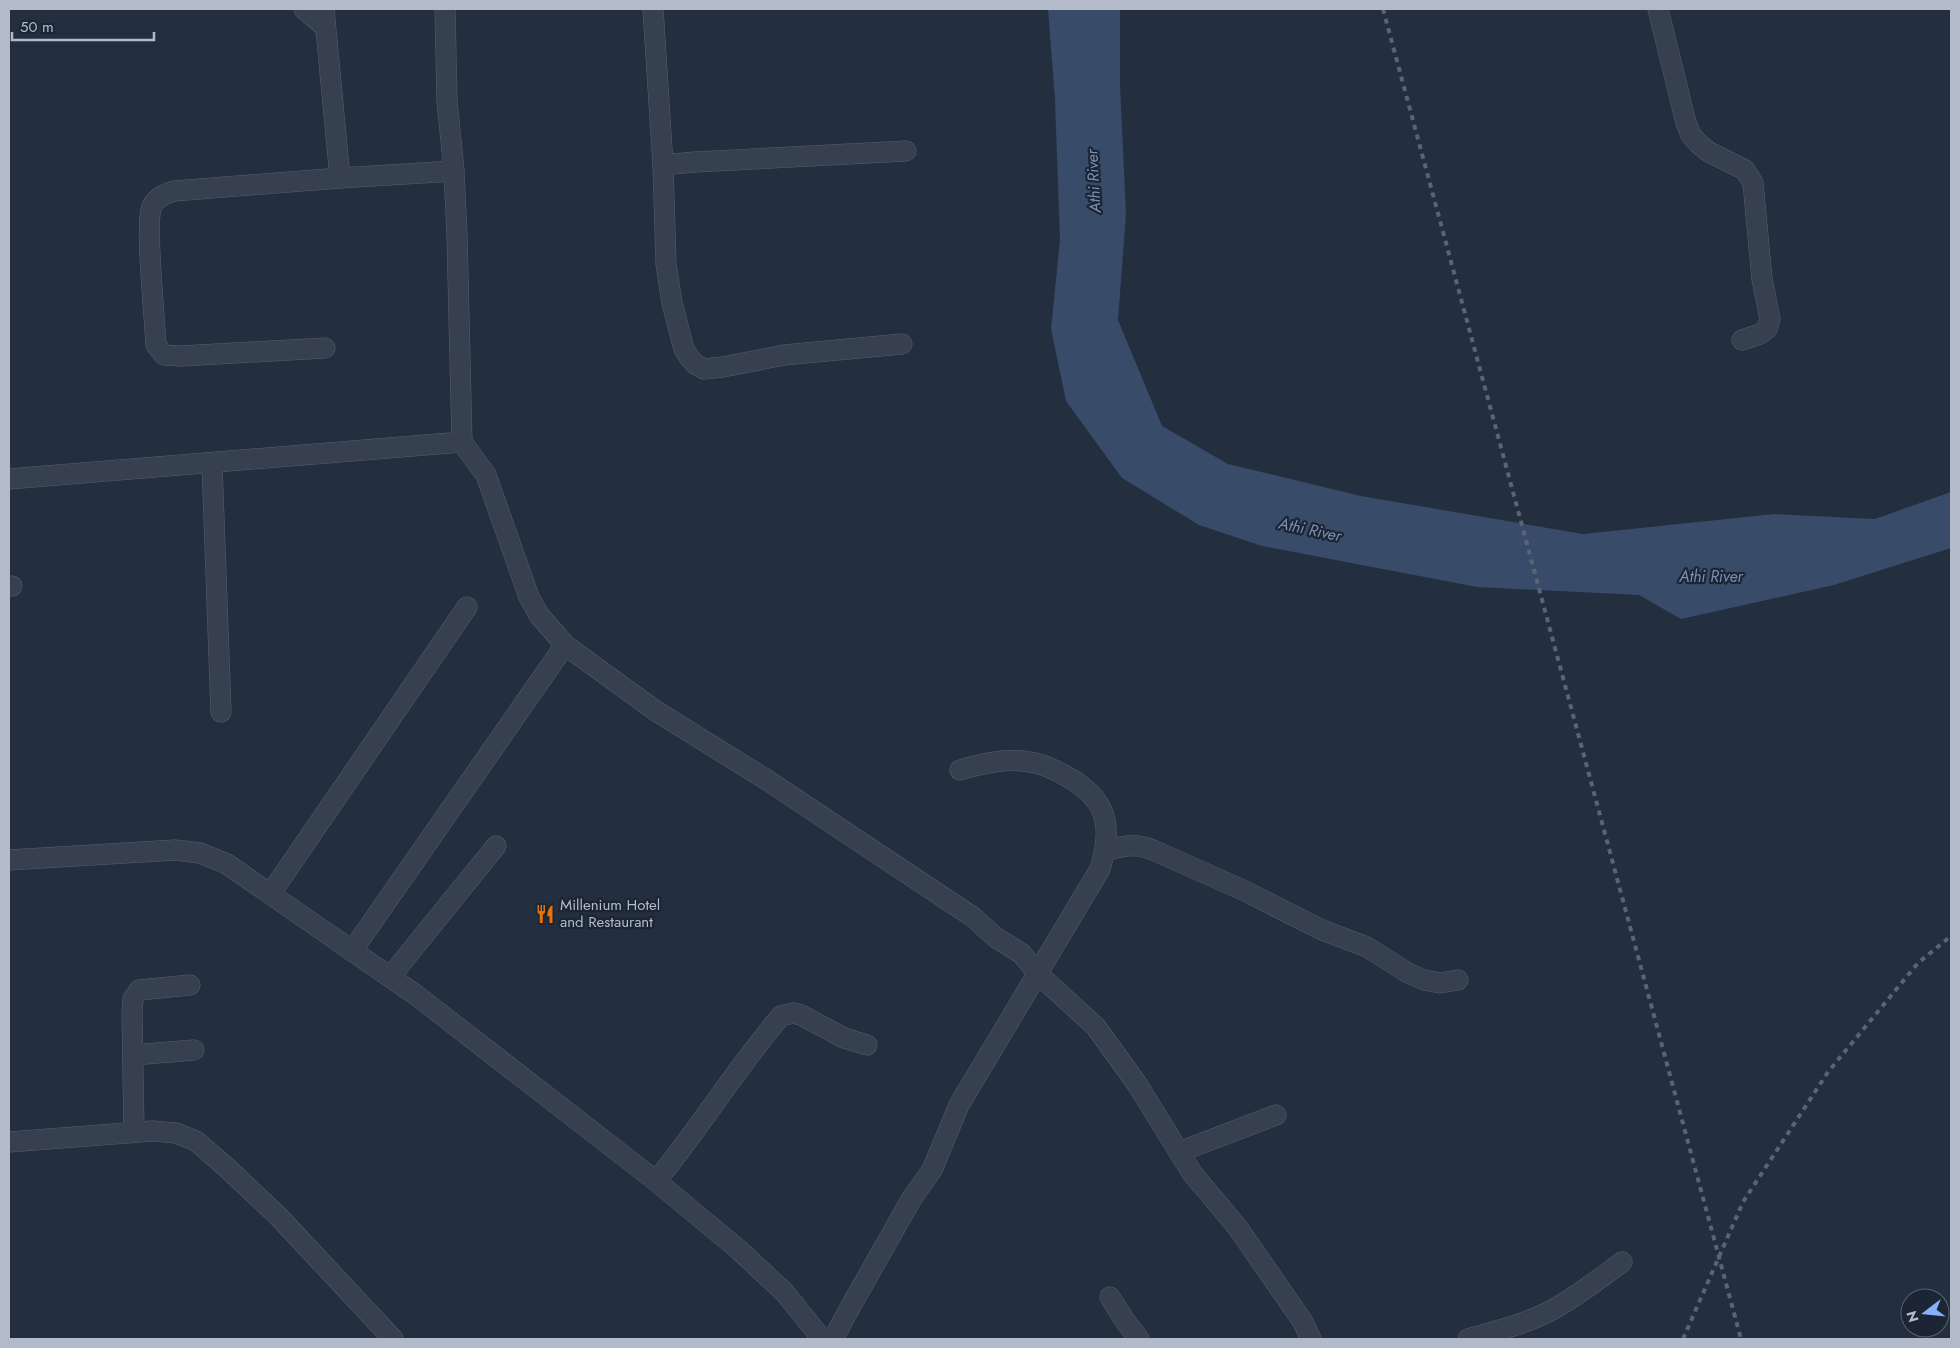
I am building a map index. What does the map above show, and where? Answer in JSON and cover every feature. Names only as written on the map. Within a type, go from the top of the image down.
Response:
[{"type":"street","points":[[304,9],[325,18],[340,178]]},
{"type":"street","points":[[445,9],[447,100],[454,171],[462,442],[486,475],[529,597],[539,616],[565,645],[656,711],[767,780],[973,917],[995,937],[1022,954],[1037,973],[1096,1027],[1133,1077],[1192,1173],[1238,1228],[1303,1322],[1311,1339]]},
{"type":"street","points":[[653,9],[663,165],[665,244],[671,293],[684,349],[695,364],[704,369],[791,354],[902,344]]},
{"type":"street","points":[[1658,9],[1686,123],[1691,135],[1709,152],[1745,170],[1753,184],[1762,279],[1770,319],[1767,329],[1760,334],[1742,340]]},
{"type":"street","points":[[663,165],[906,151]]},
{"type":"street","points":[[325,348],[181,356],[164,355],[156,345],[154,331],[150,228],[152,207],[160,196],[174,190],[454,171]]},
{"type":"street","points":[[9,479],[462,442]]},
{"type":"street","points":[[212,463],[221,712]]},
{"type":"street","points":[[271,893],[467,607]]},
{"type":"street","points":[[352,951],[565,645]]},
{"type":"street","points":[[834,1339],[912,1198],[932,1170],[959,1105],[1100,869],[1106,850],[1106,821],[1100,807],[1090,792],[1073,780],[1035,762],[1010,760],[988,762],[960,770]]},
{"type":"street","points":[[1106,850],[1127,845],[1141,845],[1214,876],[1322,930],[1367,947],[1408,973],[1424,980],[1440,983],[1458,980]]},
{"type":"street","points":[[390,977],[496,846]]},
{"type":"street","points":[[9,860],[175,850],[200,853],[227,864],[416,995],[656,1181],[759,1268],[785,1293],[822,1339]]},
{"type":"street","points":[[134,1132],[133,999],[139,990],[190,985]]},
{"type":"street","points":[[656,1181],[683,1148],[704,1115],[781,1016],[793,1013],[801,1014],[844,1038],[867,1045]]},
{"type":"street","points":[[133,1054],[194,1050]]},
{"type":"street","points":[[1179,1152],[1276,1115]]},
{"type":"street","points":[[9,1142],[153,1131],[176,1133],[196,1141],[279,1217],[393,1339]]},
{"type":"street","points":[[1468,1339],[1506,1328],[1551,1310],[1622,1262]]},
{"type":"street","points":[[1110,1297],[1139,1339]]},
{"type":"water","name":"Athi River","points":[[1048,9],[1120,9],[1120,85],[1126,214],[1118,320],[1162,426],[1228,464],[1361,496],[1583,534],[1774,514],[1875,519],[1951,492],[1951,548],[1834,585],[1681,619],[1639,595],[1477,587],[1262,546],[1199,525],[1122,478],[1066,401],[1051,329],[1060,240],[1055,100]]},
{"type":"railway","points":[[1383,9],[1741,1339]]},
{"type":"railway","points":[[1683,1339],[1743,1202],[1828,1072],[1918,963],[1951,936]]},
{"type":"place","name":"Millenium Hotel and Restaurant","points":[[545,914]]}]
